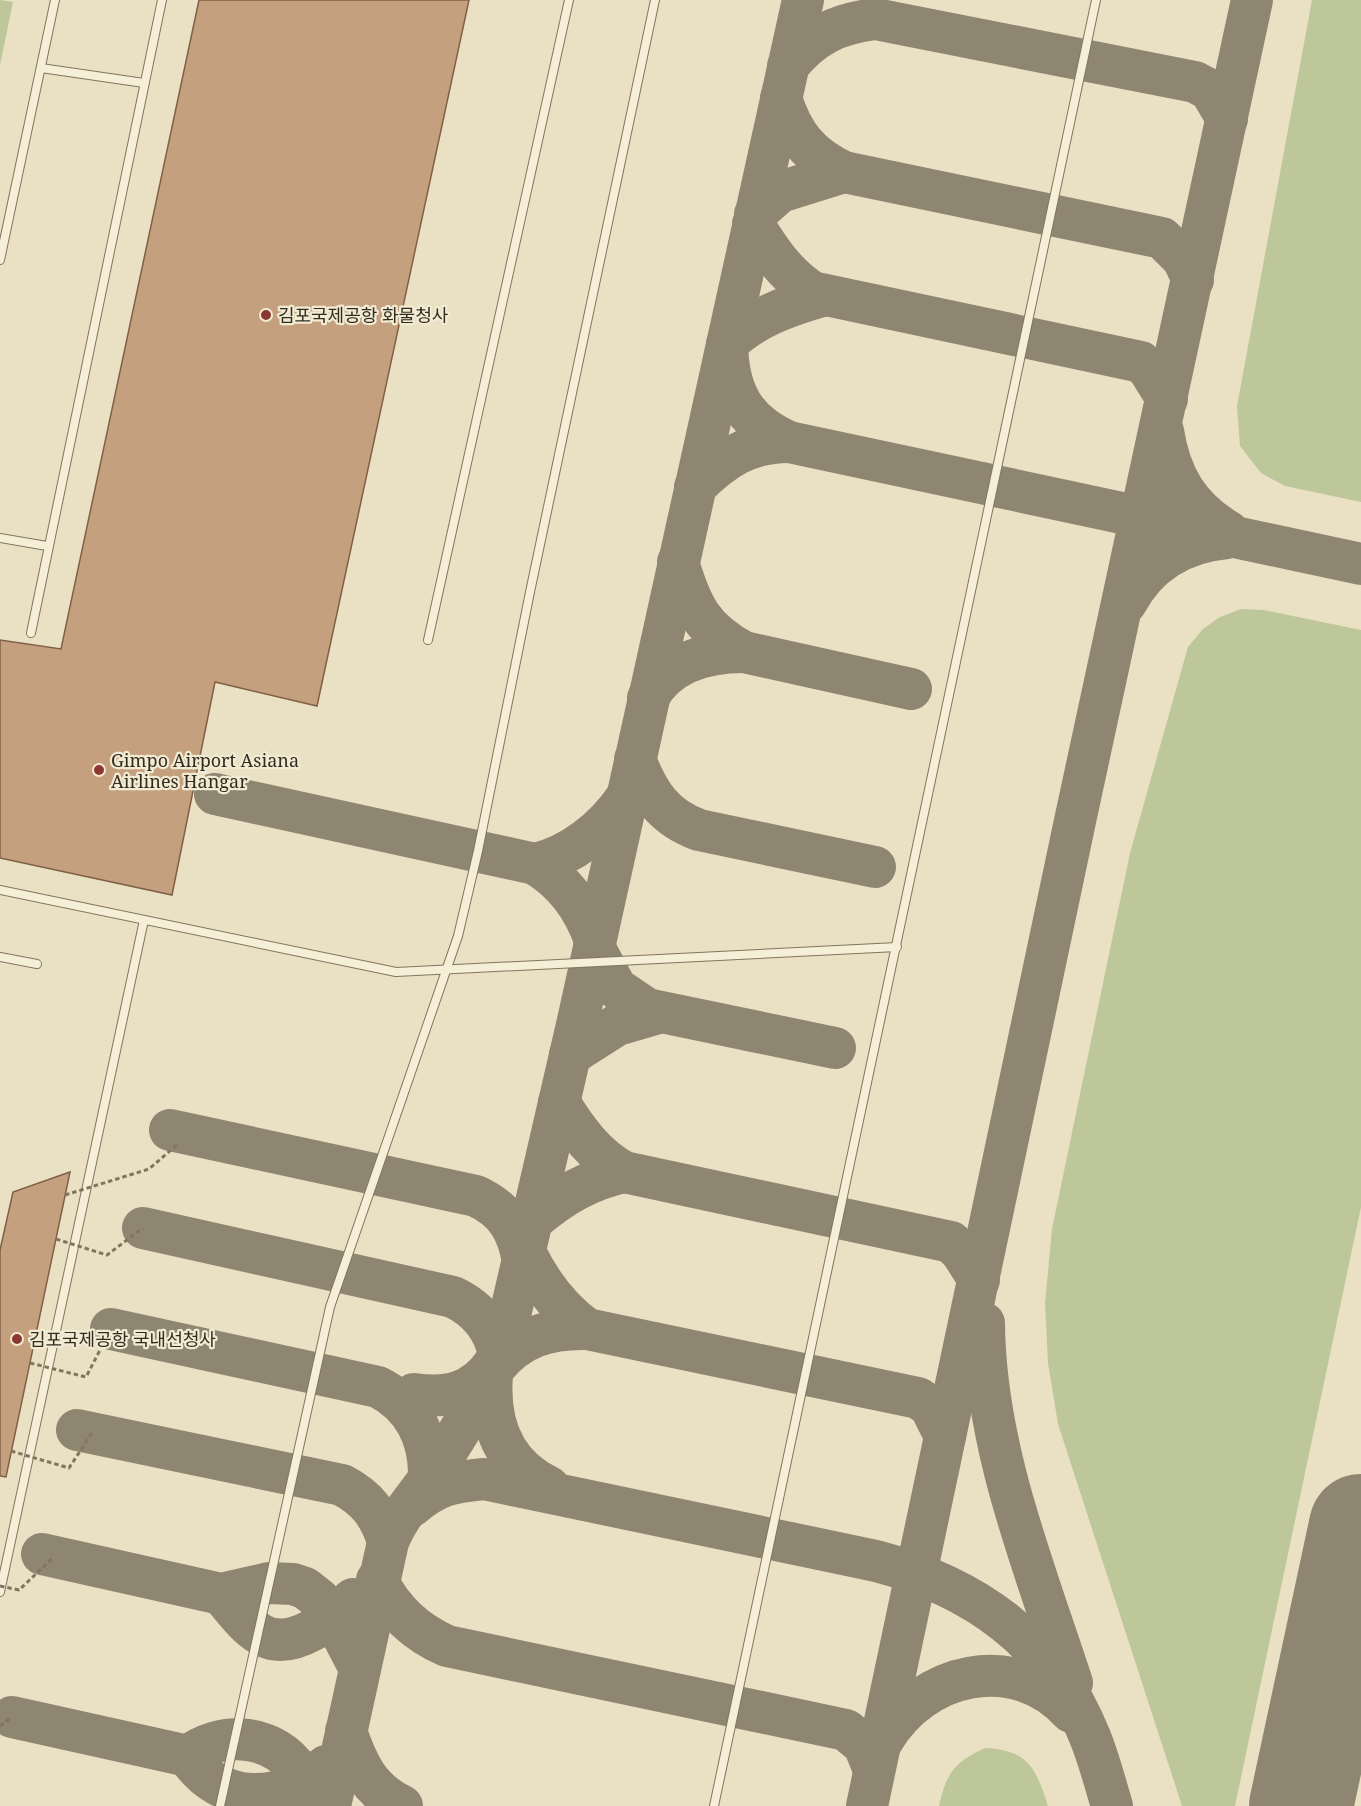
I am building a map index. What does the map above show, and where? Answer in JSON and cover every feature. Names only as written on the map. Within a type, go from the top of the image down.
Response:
[{"type":"lane","points":[[0,261],[55,0]]},
{"type":"lane","points":[[31,633],[47,546],[162,0]]},
{"type":"lane","points":[[428,640],[569,0]]},
{"type":"lane","points":[[220,1806],[330,1307],[458,936],[478,851],[655,0]]},
{"type":"lane","points":[[714,1806],[1096,0]]},
{"type":"lane","points":[[40,68],[144,83]]},
{"type":"lane","points":[[0,538],[47,546]]},
{"type":"lane","points":[[0,890],[392,972],[897,947]]},
{"type":"lane","points":[[0,1592],[144,920]]},
{"type":"lane","points":[[0,957],[37,964]]},
{"type":"path","points":[[65,1195],[149,1169],[177,1144]]},
{"type":"path","points":[[56,1239],[107,1255],[143,1228]]},
{"type":"path","points":[[30,1363],[86,1377],[111,1329]]},
{"type":"path","points":[[11,1451],[69,1468],[92,1433]]},
{"type":"path","points":[[0,1586],[19,1590],[54,1557]]},
{"type":"path","points":[[0,1726],[12,1717]]},
{"type":"green space","points":[[0,0],[13,2],[0,65]]},
{"type":"green space","points":[[1312,0],[1361,0],[1361,502],[1285,486],[1261,473],[1240,446],[1237,406]]},
{"type":"green space","points":[[1241,609],[1264,610],[1361,630],[1361,1207],[1235,1806],[1182,1806],[1058,1424],[1048,1363],[1045,1303],[1052,1229],[1130,853],[1188,647],[1202,630],[1218,618]]},
{"type":"green space","points":[[985,1748],[1011,1753],[1028,1763],[1039,1781],[1048,1806],[939,1806],[948,1777],[953,1770],[966,1758]]},
{"type":"building","name":"김포국제공항 화물청사","points":[[199,0],[469,0],[317,706],[215,682],[172,895],[0,858],[0,640],[61,649]]},
{"type":"building","name":"김포국제공항 국내선청사","points":[[70,1172],[6,1477],[0,1476],[0,1250],[13,1192]]},
{"type":"taxiway","points":[[330,1806],[388,1542],[401,1517],[451,1445],[471,1410],[490,1375],[505,1337],[577,1025],[803,0]]},
{"type":"taxiway","points":[[867,1806],[1075,821],[1252,0]]},
{"type":"taxiway","points":[[788,66],[806,47],[826,33],[848,24],[875,19],[1195,82],[1210,90],[1227,119]]},
{"type":"taxiway","points":[[781,98],[785,111],[804,142],[821,159],[844,172],[1162,238],[1183,259],[1193,280]]},
{"type":"taxiway","points":[[755,214],[780,192],[844,172]]},
{"type":"taxiway","points":[[753,224],[786,269],[812,292],[1141,362],[1149,370],[1167,399]]},
{"type":"taxiway","points":[[822,296],[759,320],[727,344],[731,377],[742,404],[760,425],[789,442],[1361,564]]},
{"type":"taxiway","points":[[1163,431],[1171,463],[1184,490],[1203,513],[1229,532]]},
{"type":"taxiway","points":[[695,487],[726,460],[737,454],[761,445],[789,442]]},
{"type":"taxiway","points":[[1126,603],[1144,577],[1168,557],[1196,544],[1227,538]]},
{"type":"taxiway","points":[[678,562],[688,592],[700,615],[718,635],[744,652],[911,689]]},
{"type":"taxiway","points":[[648,698],[666,676],[689,662],[716,654],[744,652]]},
{"type":"taxiway","points":[[635,759],[651,793],[666,811],[686,825],[699,830],[875,867]]},
{"type":"taxiway","points":[[215,794],[535,864],[546,871],[572,896],[595,940]]},
{"type":"taxiway","points":[[535,864],[561,855],[586,840],[608,820],[626,798]]},
{"type":"taxiway","points":[[594,947],[616,988],[647,1009],[835,1048]]},
{"type":"taxiway","points":[[570,1055],[617,1025],[658,1013]]},
{"type":"taxiway","points":[[559,1102],[595,1150],[624,1172],[951,1242],[962,1253],[979,1280]]},
{"type":"taxiway","points":[[170,1130],[476,1196],[495,1208],[509,1222],[518,1240],[523,1262]]},
{"type":"taxiway","points":[[533,1220],[576,1190],[624,1172]]},
{"type":"taxiway","points":[[143,1228],[453,1297],[470,1307],[483,1320],[493,1335],[499,1354]]},
{"type":"taxiway","points":[[525,1252],[551,1295],[587,1329],[918,1398],[930,1406],[945,1436]]},
{"type":"taxiway","points":[[984,1323],[987,1370],[1002,1461],[1028,1551],[1072,1683]]},
{"type":"taxiway","points":[[111,1329],[378,1387],[401,1403],[417,1425],[427,1450],[429,1478]]},
{"type":"taxiway","points":[[495,1367],[514,1348],[536,1336],[560,1330],[587,1329]]},
{"type":"taxiway","points":[[414,1394],[438,1396],[459,1392],[478,1382],[494,1364]]},
{"type":"taxiway","points":[[492,1375],[493,1410],[502,1441],[520,1467],[549,1487]]},
{"type":"taxiway","points":[[77,1430],[342,1485],[359,1496],[371,1508],[388,1542]]},
{"type":"taxiway","points":[[412,1506],[437,1489],[484,1479],[876,1561],[945,1586],[976,1602],[1005,1622],[1031,1646],[1054,1673],[1074,1703],[1090,1737],[1112,1806]]},
{"type":"taxiway","points":[[42,1554],[221,1594],[269,1583],[293,1584],[305,1588],[319,1599],[333,1617],[359,1667]]},
{"type":"taxiway","points":[[377,1580],[390,1601],[406,1619],[425,1634],[447,1646],[846,1730],[864,1745],[874,1770]]},
{"type":"taxiway","points":[[221,1594],[244,1621],[260,1634],[272,1639],[285,1640],[297,1637],[322,1624],[353,1599]]},
{"type":"taxiway","points":[[883,1740],[900,1717],[921,1699],[945,1685],[970,1678],[997,1676],[1023,1681],[1048,1693],[1071,1712]]},
{"type":"taxiway","points":[[12,1717],[188,1756],[200,1748],[228,1740],[257,1742],[283,1754],[298,1769],[316,1806]]},
{"type":"taxiway","points":[[346,1731],[366,1775],[381,1792],[402,1806]]},
{"type":"taxiway","points":[[188,1756],[201,1772],[217,1784],[234,1791],[252,1794],[270,1793],[289,1788],[308,1779],[326,1766]]},
{"type":"runway","points":[[1301,1806],[1361,1526]]},
{"type":"place","name":"김포국제공항 화물청사","points":[[266,315]]},
{"type":"place","name":"Gimpo Airport Asiana Airlines Hangar","points":[[99,770]]},
{"type":"place","name":"김포국제공항 국내선청사","points":[[17,1339]]}]
